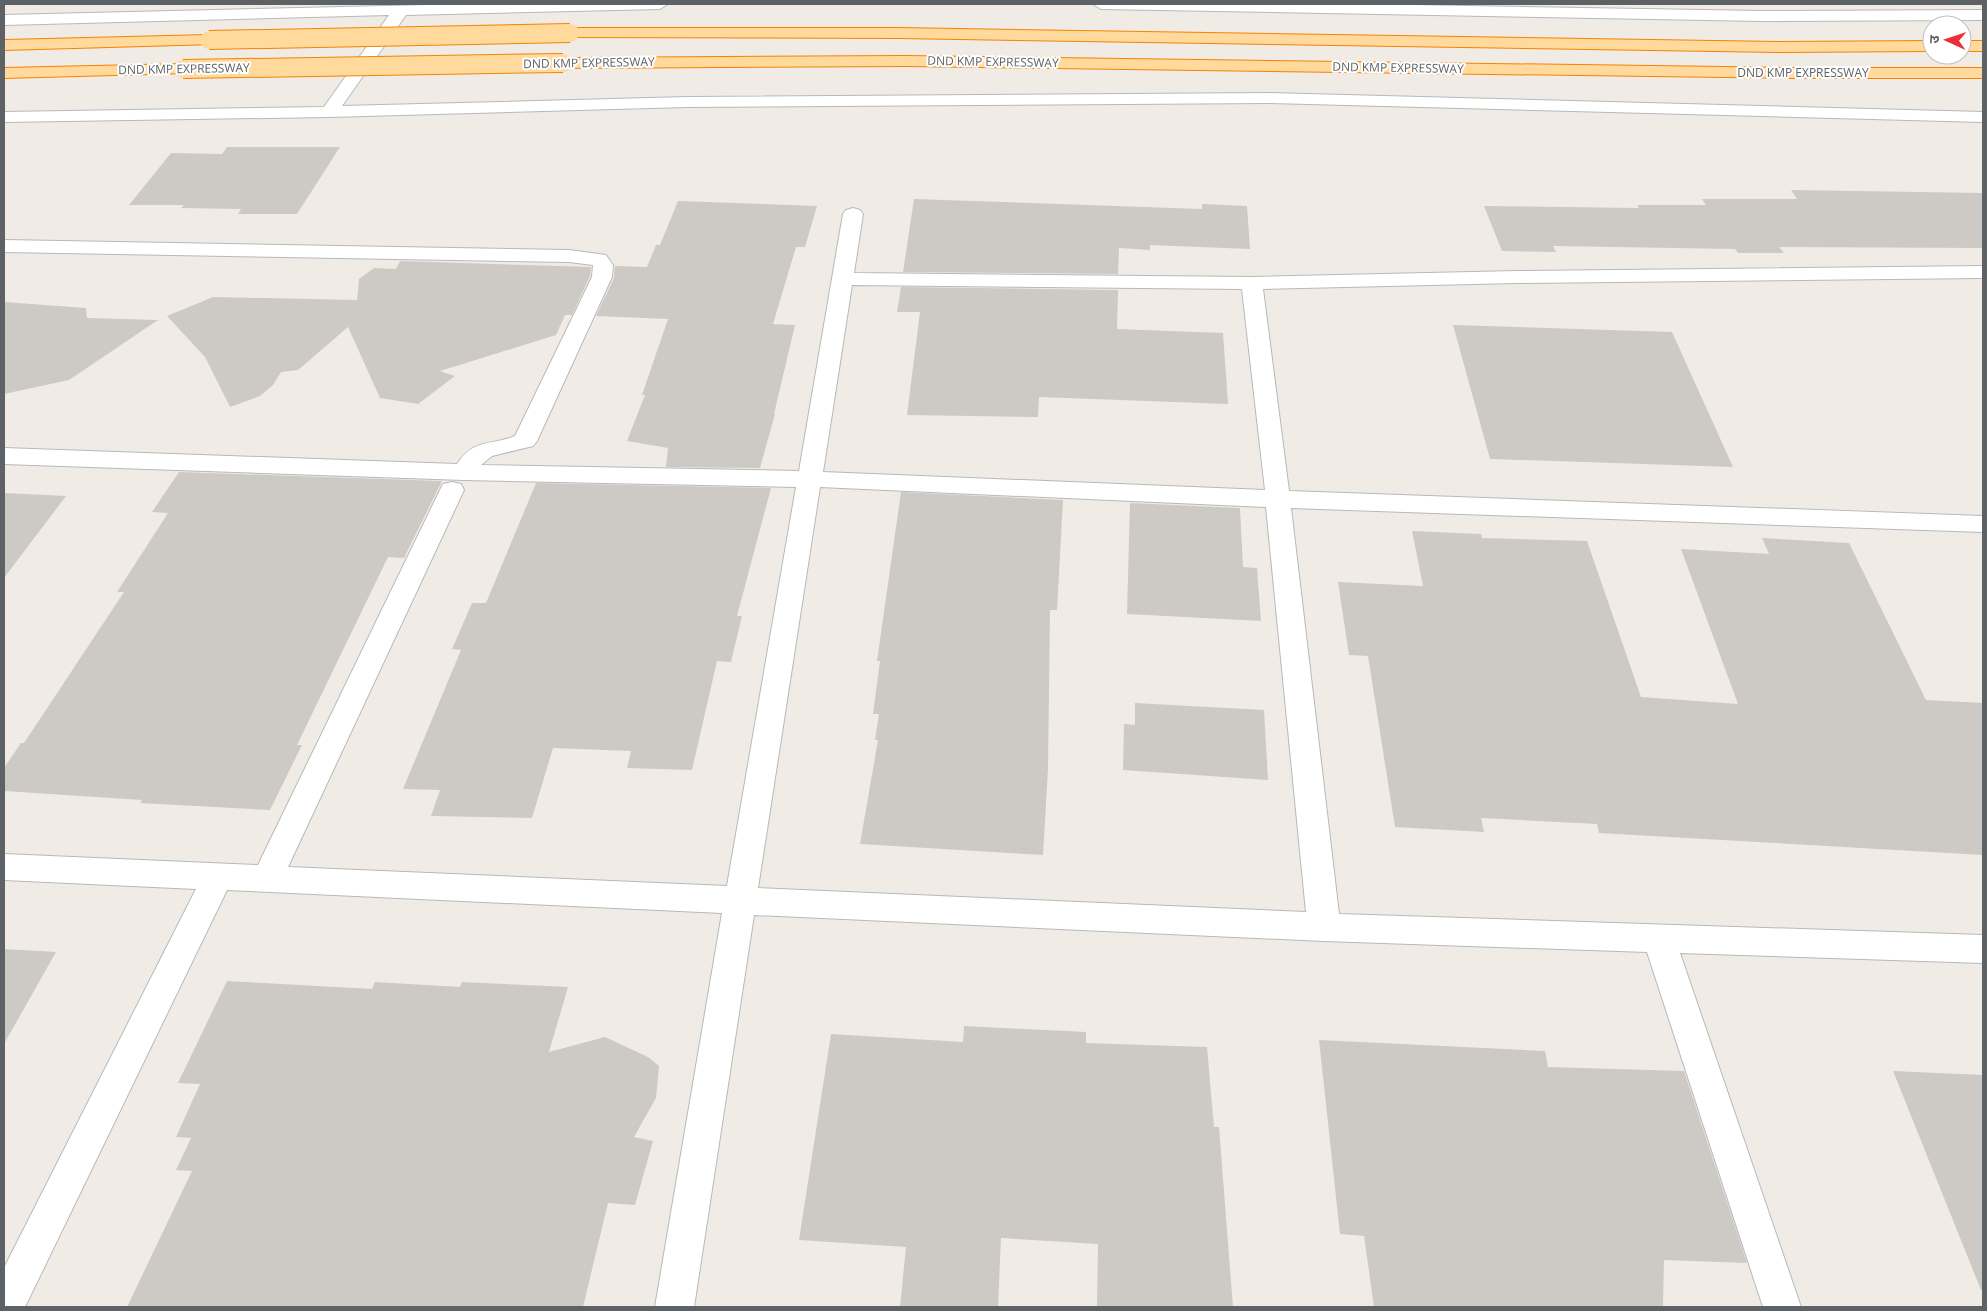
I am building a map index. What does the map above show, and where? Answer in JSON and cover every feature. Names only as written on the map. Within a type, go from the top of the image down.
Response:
[{"type":"highway","name":"DND KMP EXPRESSWAY","points":[[4,45],[570,33],[898,33],[1760,47],[1922,46]]},
{"type":"highway","name":"DND KMP EXPRESSWAY","points":[[4,73],[564,63],[905,61],[1793,73],[1983,73]]},
{"type":"street","points":[[4,20],[404,7],[660,4]]},
{"type":"street","points":[[1102,4],[1762,16],[1983,16]]},
{"type":"street","points":[[329,112],[404,7]]},
{"type":"street","points":[[4,117],[329,112],[688,102],[1270,98],[1983,118]]},
{"type":"street","points":[[674,1307],[853,214]]},
{"type":"street","points":[[4,246],[560,256],[598,259],[603,266],[602,277],[525,441],[517,445],[482,450],[470,460],[458,481],[267,879]]},
{"type":"street","points":[[842,279],[1252,283],[1517,277],[1983,272]]},
{"type":"street","points":[[1252,283],[1278,499],[1324,927]]},
{"type":"street","points":[[4,456],[458,481],[809,479],[1278,499],[1983,524]]},
{"type":"street","points":[[4,867],[1324,927],[1659,940],[1983,949]]},
{"type":"street","points":[[5,1307],[218,876]]},
{"type":"street","points":[[1659,940],[1782,1307]]},
{"type":"building","points":[[227,147],[340,147],[297,214],[238,214],[241,209],[181,208],[184,205],[129,205],[171,153],[222,154]]},
{"type":"building","points":[[1791,190],[1983,193],[1983,248],[1779,247],[1784,253],[1738,253],[1735,249],[1553,246],[1556,252],[1502,251],[1484,206],[1639,208],[1637,205],[1706,205],[1702,199],[1797,199]]},
{"type":"building","points":[[914,199],[1202,209],[1202,204],[1247,206],[1250,249],[1150,245],[1150,250],[1119,248],[1118,274],[903,272]]},
{"type":"building","points":[[678,201],[817,206],[805,247],[796,247],[773,324],[795,325],[775,414],[760,468],[666,467],[668,448],[627,441],[645,395],[642,395],[668,319],[596,316],[614,278],[615,266],[647,267],[656,245],[660,245]]},
{"type":"building","points":[[400,261],[591,267],[590,276],[572,315],[565,315],[556,335],[440,371],[455,376],[418,404],[380,398],[348,327],[298,370],[281,372],[273,385],[260,396],[230,407],[205,357],[167,316],[213,297],[357,300],[359,279],[374,268],[396,269]]},
{"type":"building","points":[[901,287],[1118,290],[1117,329],[1223,333],[1228,404],[1039,397],[1038,417],[907,415],[920,312],[897,312]]},
{"type":"building","points":[[4,302],[86,308],[87,318],[158,320],[69,380],[4,394]]},
{"type":"building","points":[[1453,325],[1672,332],[1733,467],[1490,459]]},
{"type":"building","points":[[179,472],[442,481],[404,558],[388,557],[297,745],[302,745],[270,810],[140,803],[142,800],[4,791],[4,768],[21,743],[24,743],[124,592],[117,592],[168,513],[152,512]]},
{"type":"building","points":[[536,483],[771,488],[737,616],[742,616],[731,662],[717,661],[692,770],[627,768],[631,751],[553,748],[532,818],[431,816],[440,790],[403,789],[461,650],[452,649],[472,603],[486,603]]},
{"type":"building","points":[[901,492],[1063,500],[1057,610],[1050,610],[1048,769],[1043,855],[860,844],[878,740],[875,740],[879,714],[873,714],[880,661],[877,661]]},
{"type":"building","points":[[4,493],[66,496],[4,578]]},
{"type":"building","points":[[1130,503],[1240,508],[1243,567],[1257,568],[1261,621],[1127,614]]},
{"type":"building","points":[[1412,531],[1481,534],[1482,538],[1587,541],[1641,697],[1738,704],[1681,549],[1769,554],[1762,538],[1849,543],[1926,700],[1983,703],[1983,855],[1599,833],[1597,824],[1481,818],[1484,832],[1395,827],[1368,656],[1349,655],[1338,582],[1423,586]]},
{"type":"building","points":[[1135,703],[1264,710],[1268,780],[1123,770],[1124,724],[1135,725]]},
{"type":"building","points":[[4,949],[56,952],[4,1044]]},
{"type":"building","points":[[227,981],[372,989],[375,982],[460,987],[462,982],[568,987],[549,1052],[605,1037],[648,1057],[659,1066],[656,1098],[634,1137],[653,1141],[635,1205],[608,1203],[583,1307],[127,1307],[192,1171],[176,1170],[191,1138],[176,1137],[200,1084],[178,1083]]},
{"type":"building","points":[[964,1026],[1086,1032],[1086,1043],[1207,1047],[1214,1127],[1219,1127],[1233,1307],[1097,1307],[1098,1244],[1001,1238],[998,1307],[900,1307],[906,1247],[799,1240],[831,1034],[963,1042]]},
{"type":"building","points":[[1319,1040],[1545,1051],[1548,1067],[1684,1071],[1747,1263],[1664,1260],[1663,1307],[1374,1307],[1364,1236],[1340,1234]]},
{"type":"building","points":[[1893,1071],[1983,1075],[1983,1289],[1981,1290]]}]
